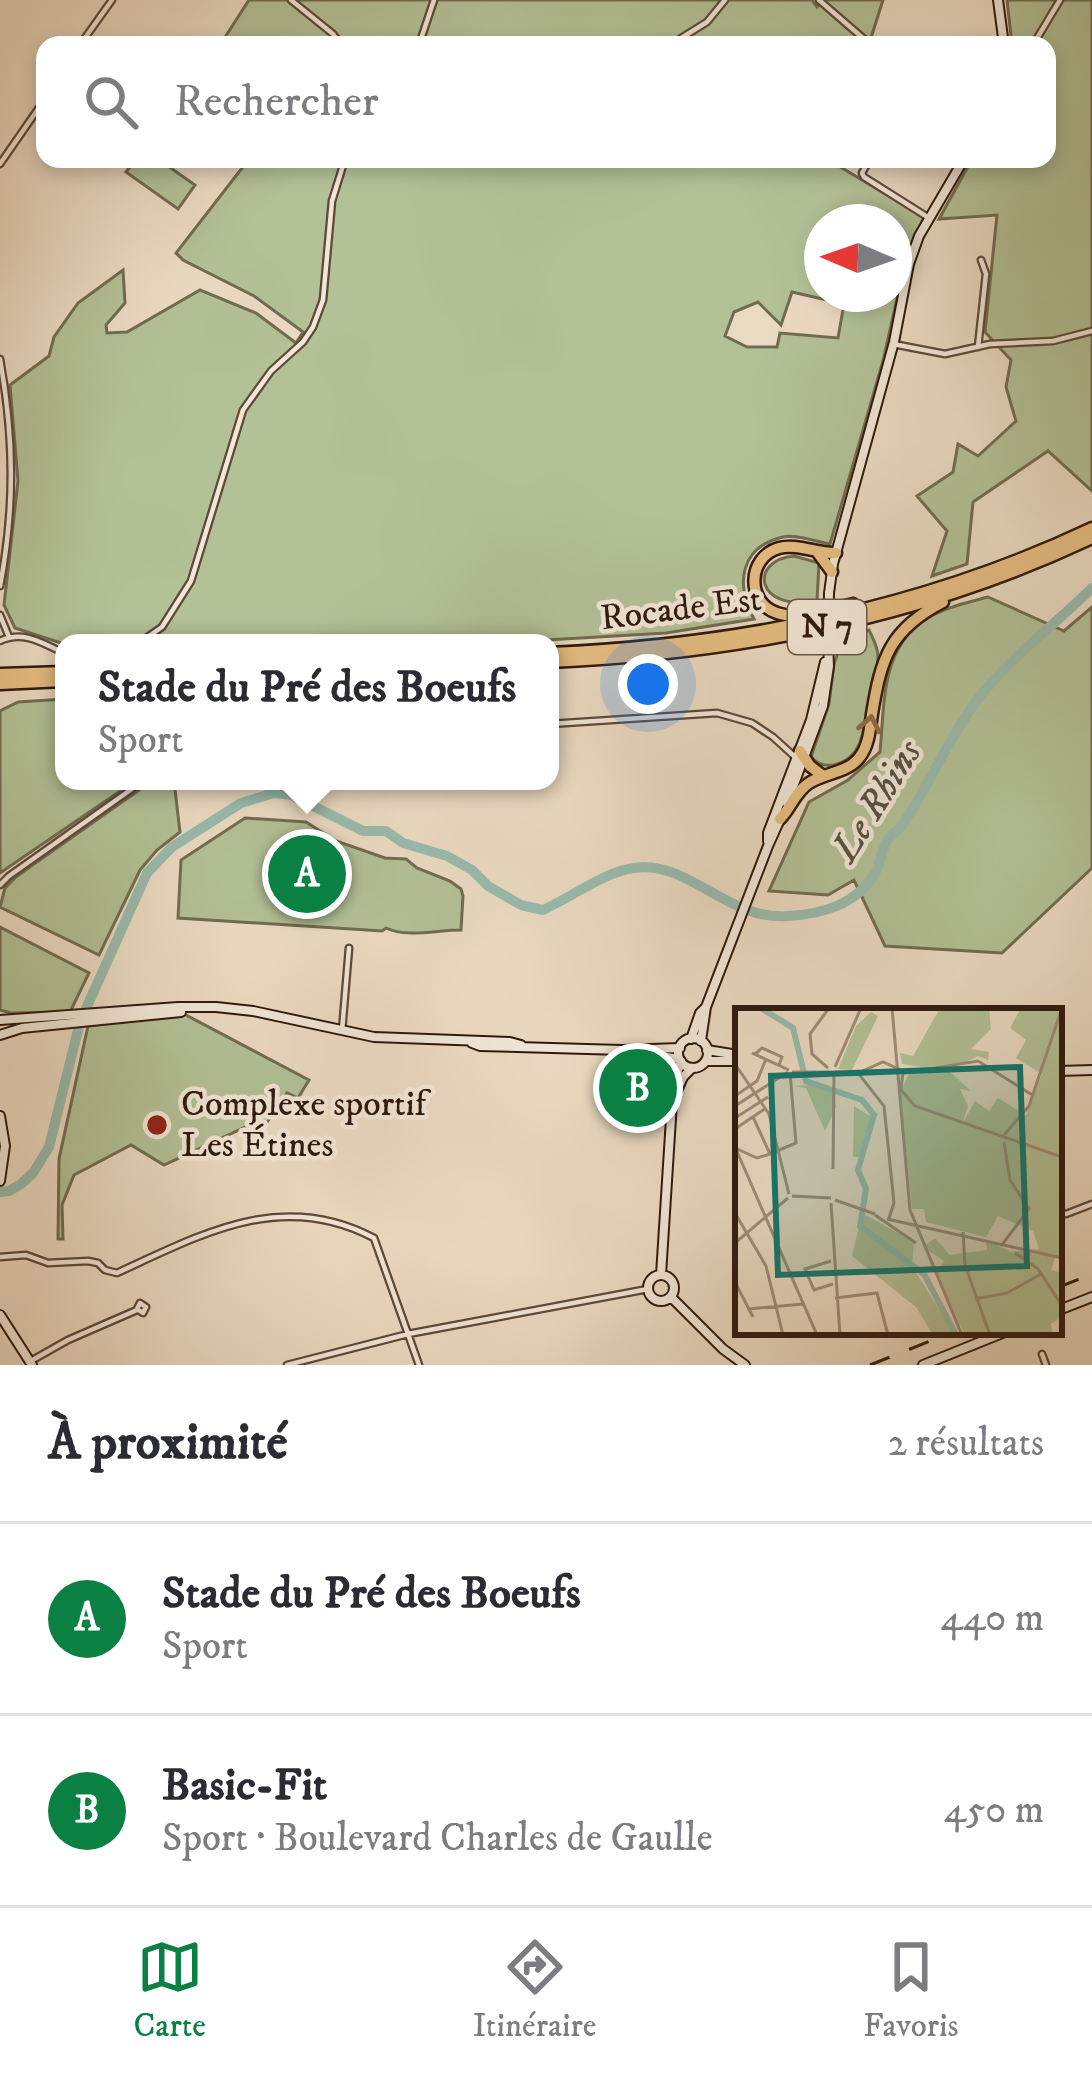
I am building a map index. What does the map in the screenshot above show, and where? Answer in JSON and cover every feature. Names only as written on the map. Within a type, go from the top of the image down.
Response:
[{"type":"highway","name":"Rocade Est","points":[[559,651],[762,631],[898,600],[976,575],[1092,528]]},
{"type":"highway","name":"Rocade Est","points":[[559,661],[636,657],[838,625],[955,592],[1092,538]]},
{"type":"highway","points":[[836,553],[785,547],[763,558],[754,581],[761,603],[790,616],[882,598],[898,600]]},
{"type":"highway","points":[[818,553],[832,572]]},
{"type":"highway","points":[[780,819],[803,788],[850,765],[865,747],[880,673],[895,638],[912,619],[955,592]]},
{"type":"highway","points":[[0,684],[55,673]]},
{"type":"highway","points":[[0,674],[55,680]]},
{"type":"highway","points":[[802,754],[823,776]]},
{"type":"street","points":[[86,36],[112,0]]},
{"type":"street","points":[[291,0],[334,36]]},
{"type":"street","points":[[422,36],[434,0]]},
{"type":"street","points":[[684,36],[707,22],[725,0]]},
{"type":"street","points":[[819,0],[861,36]]},
{"type":"street","points":[[998,0],[1003,36]]},
{"type":"street","points":[[1038,36],[1060,0]]},
{"type":"street","points":[[0,164],[36,112]]},
{"type":"street","points":[[152,634],[162,627],[201,555],[243,410],[272,370],[313,327],[323,300],[332,201],[342,168]]},
{"type":"street","points":[[865,168],[863,177],[929,218]]},
{"type":"street","points":[[706,1062],[700,1043],[706,1007],[802,754],[828,649],[829,593],[836,553],[893,344],[908,265],[919,236],[959,168]]},
{"type":"street","points":[[978,347],[986,274],[981,260]]},
{"type":"street","points":[[893,344],[945,354],[1020,341],[1053,341],[1092,331]]},
{"type":"street","points":[[0,359],[12,463],[12,508],[0,586]]},
{"type":"street","points":[[0,615],[9,637]]},
{"type":"street","points":[[0,641],[28,637],[55,649]]},
{"type":"street","points":[[559,723],[717,713],[752,723],[802,754]]},
{"type":"street","points":[[767,845],[802,754]]},
{"type":"street","points":[[0,885],[130,790]]},
{"type":"street","points":[[342,1031],[349,948]]},
{"type":"street","points":[[0,1020],[60,1020],[190,1006],[234,1008],[374,1037],[622,1050],[700,1043],[735,1057]]},
{"type":"street","points":[[0,1035],[60,1020]]},
{"type":"street","points":[[661,1275],[673,1087],[680,1048]]},
{"type":"street","points":[[622,1050],[680,1060],[692,1068]]},
{"type":"street","points":[[672,1100],[692,1068],[735,1058]]},
{"type":"street","points":[[1062,1071],[1092,1070]]},
{"type":"street","points":[[0,1116],[4,1137],[1,1172]]},
{"type":"street","points":[[1062,1213],[1092,1204]]},
{"type":"street","points":[[0,1257],[26,1255],[48,1263],[88,1261],[117,1273],[244,1221],[308,1216],[332,1221],[374,1238],[418,1365]]},
{"type":"street","points":[[661,1275],[669,1277],[674,1285],[670,1297],[659,1301],[652,1297],[650,1281],[661,1275]]},
{"type":"street","points":[[287,1365],[408,1334],[648,1289]]},
{"type":"street","points":[[670,1297],[745,1365]]},
{"type":"street","points":[[1062,1309],[1092,1297]]},
{"type":"street","points":[[0,1315],[30,1363],[68,1340],[137,1310]]},
{"type":"street","points":[[923,1365],[998,1335]]},
{"type":"street","points":[[1042,1354],[1046,1365]]},
{"type":"green space","points":[[249,0],[812,0],[817,7],[823,0],[883,0],[872,36],[226,36]]},
{"type":"green space","points":[[1007,0],[1092,0],[1092,491],[1048,451],[973,502],[967,564],[932,576],[947,531],[917,496],[953,472],[958,444],[978,456],[1016,421],[1006,387],[1011,360],[985,332],[997,215],[939,219],[967,168],[1056,168],[1056,36],[1011,36]]},
{"type":"green space","points":[[129,168],[171,168],[195,185],[178,209],[126,172]]},
{"type":"green space","points":[[242,168],[842,168],[902,204],[804,204],[804,295],[792,292],[781,325],[758,302],[734,312],[725,336],[747,347],[777,347],[780,333],[838,338],[843,312],[894,312],[830,544],[789,536],[758,549],[743,580],[754,619],[666,633],[559,639],[559,634],[55,634],[55,641],[15,628],[4,605],[18,481],[10,385],[49,356],[54,337],[78,303],[123,270],[125,303],[106,325],[107,333],[127,332],[200,290],[256,313],[296,343],[303,332],[254,296],[176,253]]},
{"type":"green space","points":[[912,210],[924,217],[912,246]]},
{"type":"green space","points":[[794,556],[819,563],[817,601],[780,599],[765,584],[770,566]]},
{"type":"green space","points":[[988,597],[1064,631],[1092,607],[1092,868],[1002,953],[885,946],[854,880],[828,895],[769,891],[809,802],[848,780],[880,752],[888,675],[903,641],[933,615]]},
{"type":"green space","points":[[869,630],[878,658],[859,745],[844,761],[823,765],[811,757],[829,704],[834,664],[843,638]]},
{"type":"green space","points":[[55,700],[55,790],[122,790],[0,873],[0,711],[18,702]]},
{"type":"green space","points":[[139,790],[175,790],[180,832],[140,870],[99,955],[0,907],[5,888]]},
{"type":"green space","points":[[245,818],[306,822],[336,841],[385,858],[406,859],[450,881],[463,896],[461,930],[413,933],[178,918],[181,860]]},
{"type":"green space","points":[[0,927],[89,973],[70,1012],[0,1010]]},
{"type":"green space","name":"Complexe sportif Les Étines","points":[[184,1014],[309,1080],[298,1098],[287,1093],[263,1128],[254,1123],[164,1165],[131,1145],[74,1175],[62,1205],[63,1239],[58,1239],[59,1159],[88,1026]]},
{"type":"waterway","name":"Le Rhins","points":[[0,1192],[9,1191],[33,1173],[49,1147],[80,1022],[147,873],[172,847],[241,803],[274,793],[291,795],[363,831],[386,831],[403,843],[447,856],[521,905],[543,910],[612,874],[634,868],[673,873],[766,915],[825,910],[857,894],[874,875],[887,841],[903,824],[986,688],[1092,588]]},
{"type":"railway","points":[[1062,1286],[1092,1274]]},
{"type":"railway","points":[[870,1365],[945,1335]]},
{"type":"place","name":"Stade du Pré des Boeufs","points":[[307,874]]},
{"type":"place","name":"Basic-Fit","points":[[638,1088]]},
{"type":"place","name":"Complexe sportif Les Étines","points":[[157,1125]]}]
